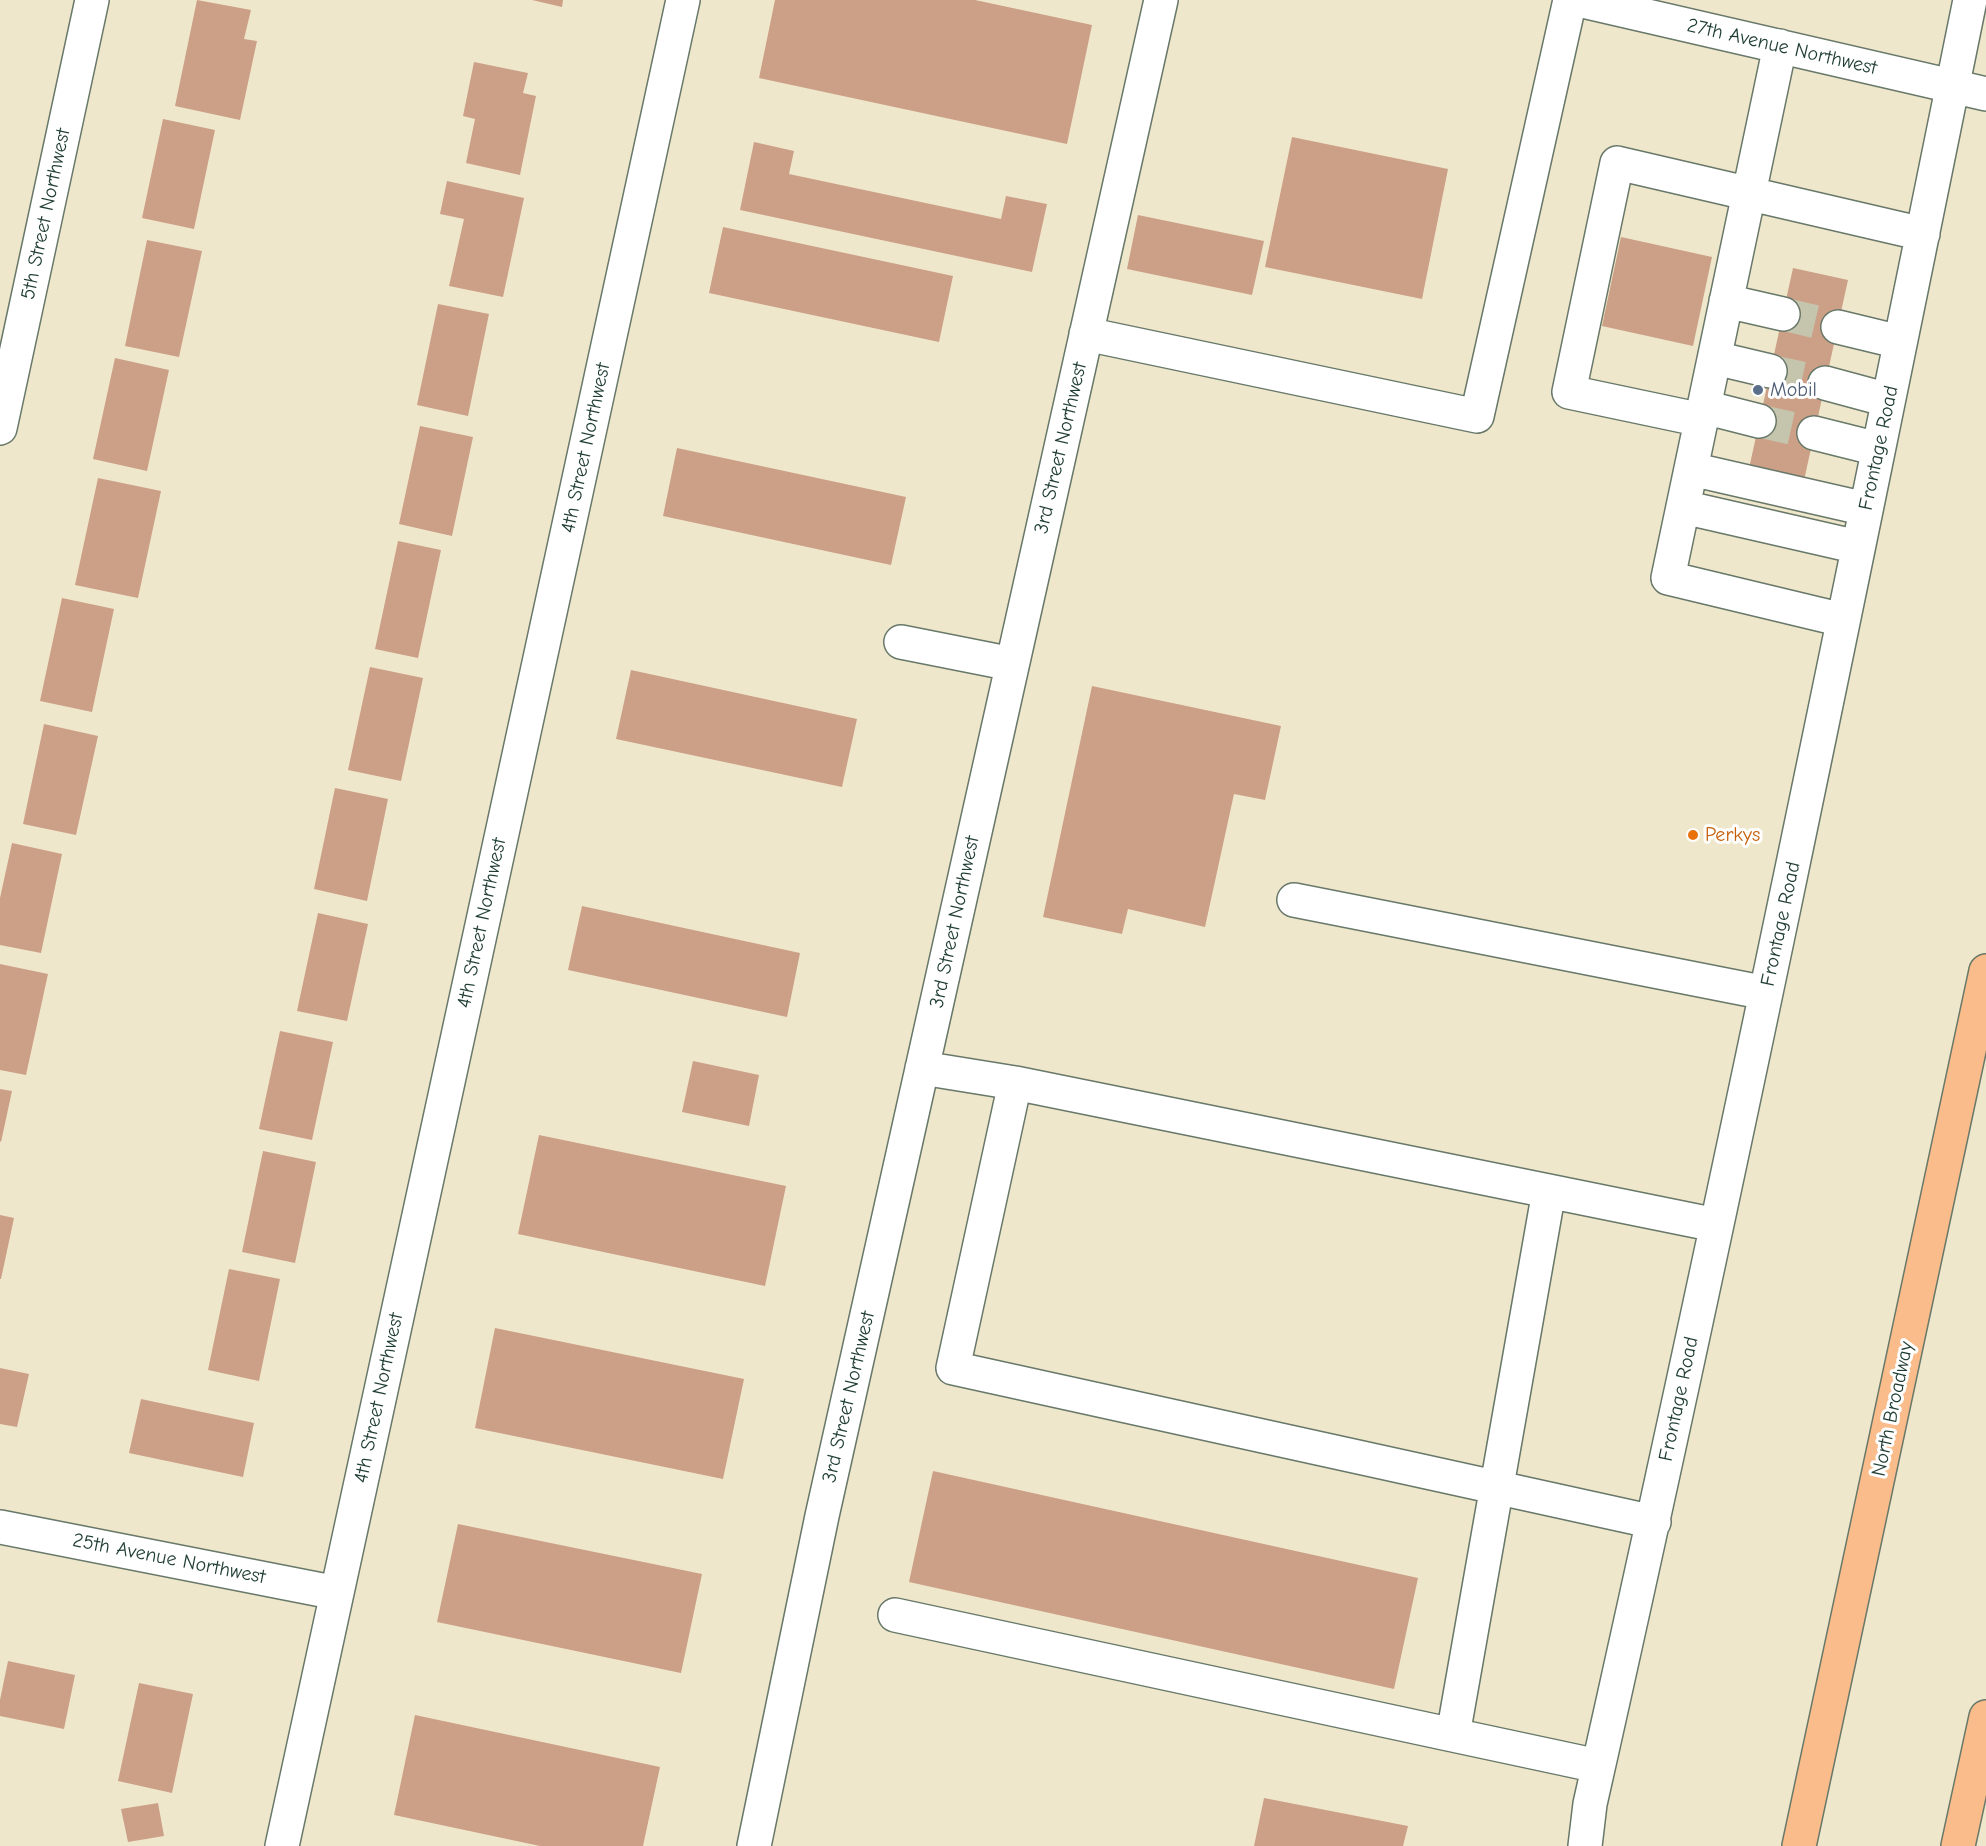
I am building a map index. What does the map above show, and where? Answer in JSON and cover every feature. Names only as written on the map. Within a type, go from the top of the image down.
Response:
[{"type":"main road","name":"North Broadway","points":[[1799,1846],[1986,971]]},
{"type":"main road","points":[[1958,1846],[1986,1716]]},
{"type":"street","name":"5th Street Northwest","points":[[0,428],[92,0]]},
{"type":"street","name":"4th Street Northwest","points":[[282,1846],[683,0]]},
{"type":"street","name":"3rd Street Northwest","points":[[754,1846],[822,1516],[1161,0]]},
{"type":"street","points":[[1086,334],[1477,416],[1570,0]]},
{"type":"street","name":"27th Avenue Northwest","points":[[1578,0],[1986,94]]},
{"type":"street","name":"Frontage Road","points":[[1585,1846],[1590,1804],[1654,1522],[1766,993],[1970,0]]},
{"type":"street","points":[[1780,46],[1668,578],[1843,620]]},
{"type":"street","points":[[1759,421],[1569,392],[1617,163],[1923,234]]},
{"type":"street","points":[[1726,301],[1783,314]]},
{"type":"street","points":[[1838,327],[1900,342]]},
{"type":"street","points":[[1715,358],[1770,371]]},
{"type":"street","points":[[1825,383],[1888,400]]},
{"type":"street","points":[[1814,433],[1878,449]]},
{"type":"street","points":[[1691,469],[1866,509]]},
{"type":"street","points":[[1683,507],[1858,547]]},
{"type":"street","points":[[901,642],[1012,664]]},
{"type":"street","points":[[1294,900],[1766,993]]},
{"type":"street","points":[[922,1068],[1015,1083],[1716,1225]]},
{"type":"street","points":[[1015,1083],[953,1368],[1654,1522]]},
{"type":"street","points":[[1453,1735],[1549,1191]]},
{"type":"street","name":"25th Avenue Northwest","points":[[0,1527],[337,1593]]},
{"type":"street","points":[[895,1615],[1598,1766]]},
{"type":"building","points":[[197,0],[251,10],[244,39],[257,41],[240,120],[175,106]]},
{"type":"building","points":[[532,0],[563,0],[562,7]]},
{"type":"building","points":[[775,0],[975,0],[1092,25],[1067,144],[759,78]]},
{"type":"building","points":[[474,62],[528,73],[523,93],[536,96],[520,175],[466,163],[475,119],[463,116]]},
{"type":"building","points":[[163,119],[215,130],[194,229],[142,218]]},
{"type":"building","points":[[1292,137],[1448,169],[1422,299],[1265,267]]},
{"type":"building","points":[[754,142],[794,151],[789,174],[1001,219],[1006,196],[1047,204],[1032,272],[740,210]]},
{"type":"building","points":[[447,181],[524,198],[503,297],[449,286],[464,219],[440,214]]},
{"type":"building","points":[[1138,215],[1264,241],[1252,295],[1127,269]]},
{"type":"building","points":[[723,227],[953,276],[939,342],[709,293]]},
{"type":"building","points":[[1621,237],[1712,257],[1693,346],[1602,326]]},
{"type":"building","points":[[147,240],[202,251],[179,357],[125,346]]},
{"type":"building","points":[[1793,268],[1848,280],[1803,485],[1748,473]]},
{"type":"building","points":[[438,304],[489,314],[468,416],[417,405]]},
{"type":"building","points":[[115,358],[169,370],[147,471],[93,459]]},
{"type":"building","points":[[420,426],[473,437],[452,536],[399,524]]},
{"type":"building","points":[[677,448],[906,497],[891,565],[663,516]]},
{"type":"building","points":[[98,478],[161,491],[138,598],[75,585]]},
{"type":"building","points":[[398,541],[441,550],[418,658],[375,649]]},
{"type":"building","points":[[62,598],[114,609],[92,712],[40,701]]},
{"type":"building","points":[[370,667],[423,678],[401,781],[348,770]]},
{"type":"building","points":[[631,670],[857,719],[842,787],[616,739]]},
{"type":"building","points":[[1092,686],[1281,726],[1265,800],[1234,794],[1205,927],[1128,909],[1122,934],[1043,917]]},
{"type":"building","points":[[44,724],[98,736],[76,835],[23,824]]},
{"type":"building","points":[[335,788],[388,799],[367,901],[314,889]]},
{"type":"building","points":[[12,843],[62,854],[41,953],[0,945],[0,898]]},
{"type":"building","points":[[582,906],[800,953],[787,1017],[568,970]]},
{"type":"building","points":[[318,913],[368,924],[347,1021],[297,1011]]},
{"type":"building","points":[[0,964],[48,974],[26,1075],[0,1070]]},
{"type":"building","points":[[280,1031],[333,1042],[312,1140],[259,1129]]},
{"type":"building","points":[[693,1061],[759,1075],[749,1126],[682,1112]]},
{"type":"building","points":[[0,1089],[12,1091],[1,1142],[0,1141]]},
{"type":"building","points":[[539,1135],[786,1186],[765,1286],[518,1234]]},
{"type":"building","points":[[263,1151],[316,1162],[295,1263],[242,1252]]},
{"type":"building","points":[[0,1215],[14,1218],[1,1279],[0,1279]]},
{"type":"building","points":[[229,1269],[280,1279],[259,1381],[208,1370]]},
{"type":"building","points":[[495,1328],[744,1379],[723,1479],[475,1428]]},
{"type":"building","points":[[0,1368],[29,1374],[17,1427],[0,1424]]},
{"type":"building","points":[[141,1399],[254,1423],[243,1477],[129,1453]]},
{"type":"building","points":[[933,1471],[1418,1578],[1394,1689],[909,1582]]},
{"type":"building","points":[[458,1524],[702,1574],[681,1673],[437,1622]]},
{"type":"building","points":[[8,1661],[75,1675],[64,1729],[0,1716],[0,1700]]},
{"type":"building","points":[[139,1683],[193,1694],[172,1793],[118,1781]]},
{"type":"building","points":[[415,1715],[660,1767],[643,1846],[540,1846],[394,1815]]},
{"type":"building","points":[[1264,1798],[1408,1826],[1403,1846],[1254,1846]]},
{"type":"building","points":[[158,1803],[164,1836],[128,1842],[121,1809]]},
{"type":"tunnel","points":[[1783,314],[1838,327]]},
{"type":"tunnel","points":[[1770,371],[1825,383]]},
{"type":"tunnel","points":[[1759,421],[1814,433]]},
{"type":"place","name":"Mobil","points":[[1758,390]]},
{"type":"place","name":"Perkys","points":[[1693,835]]}]
